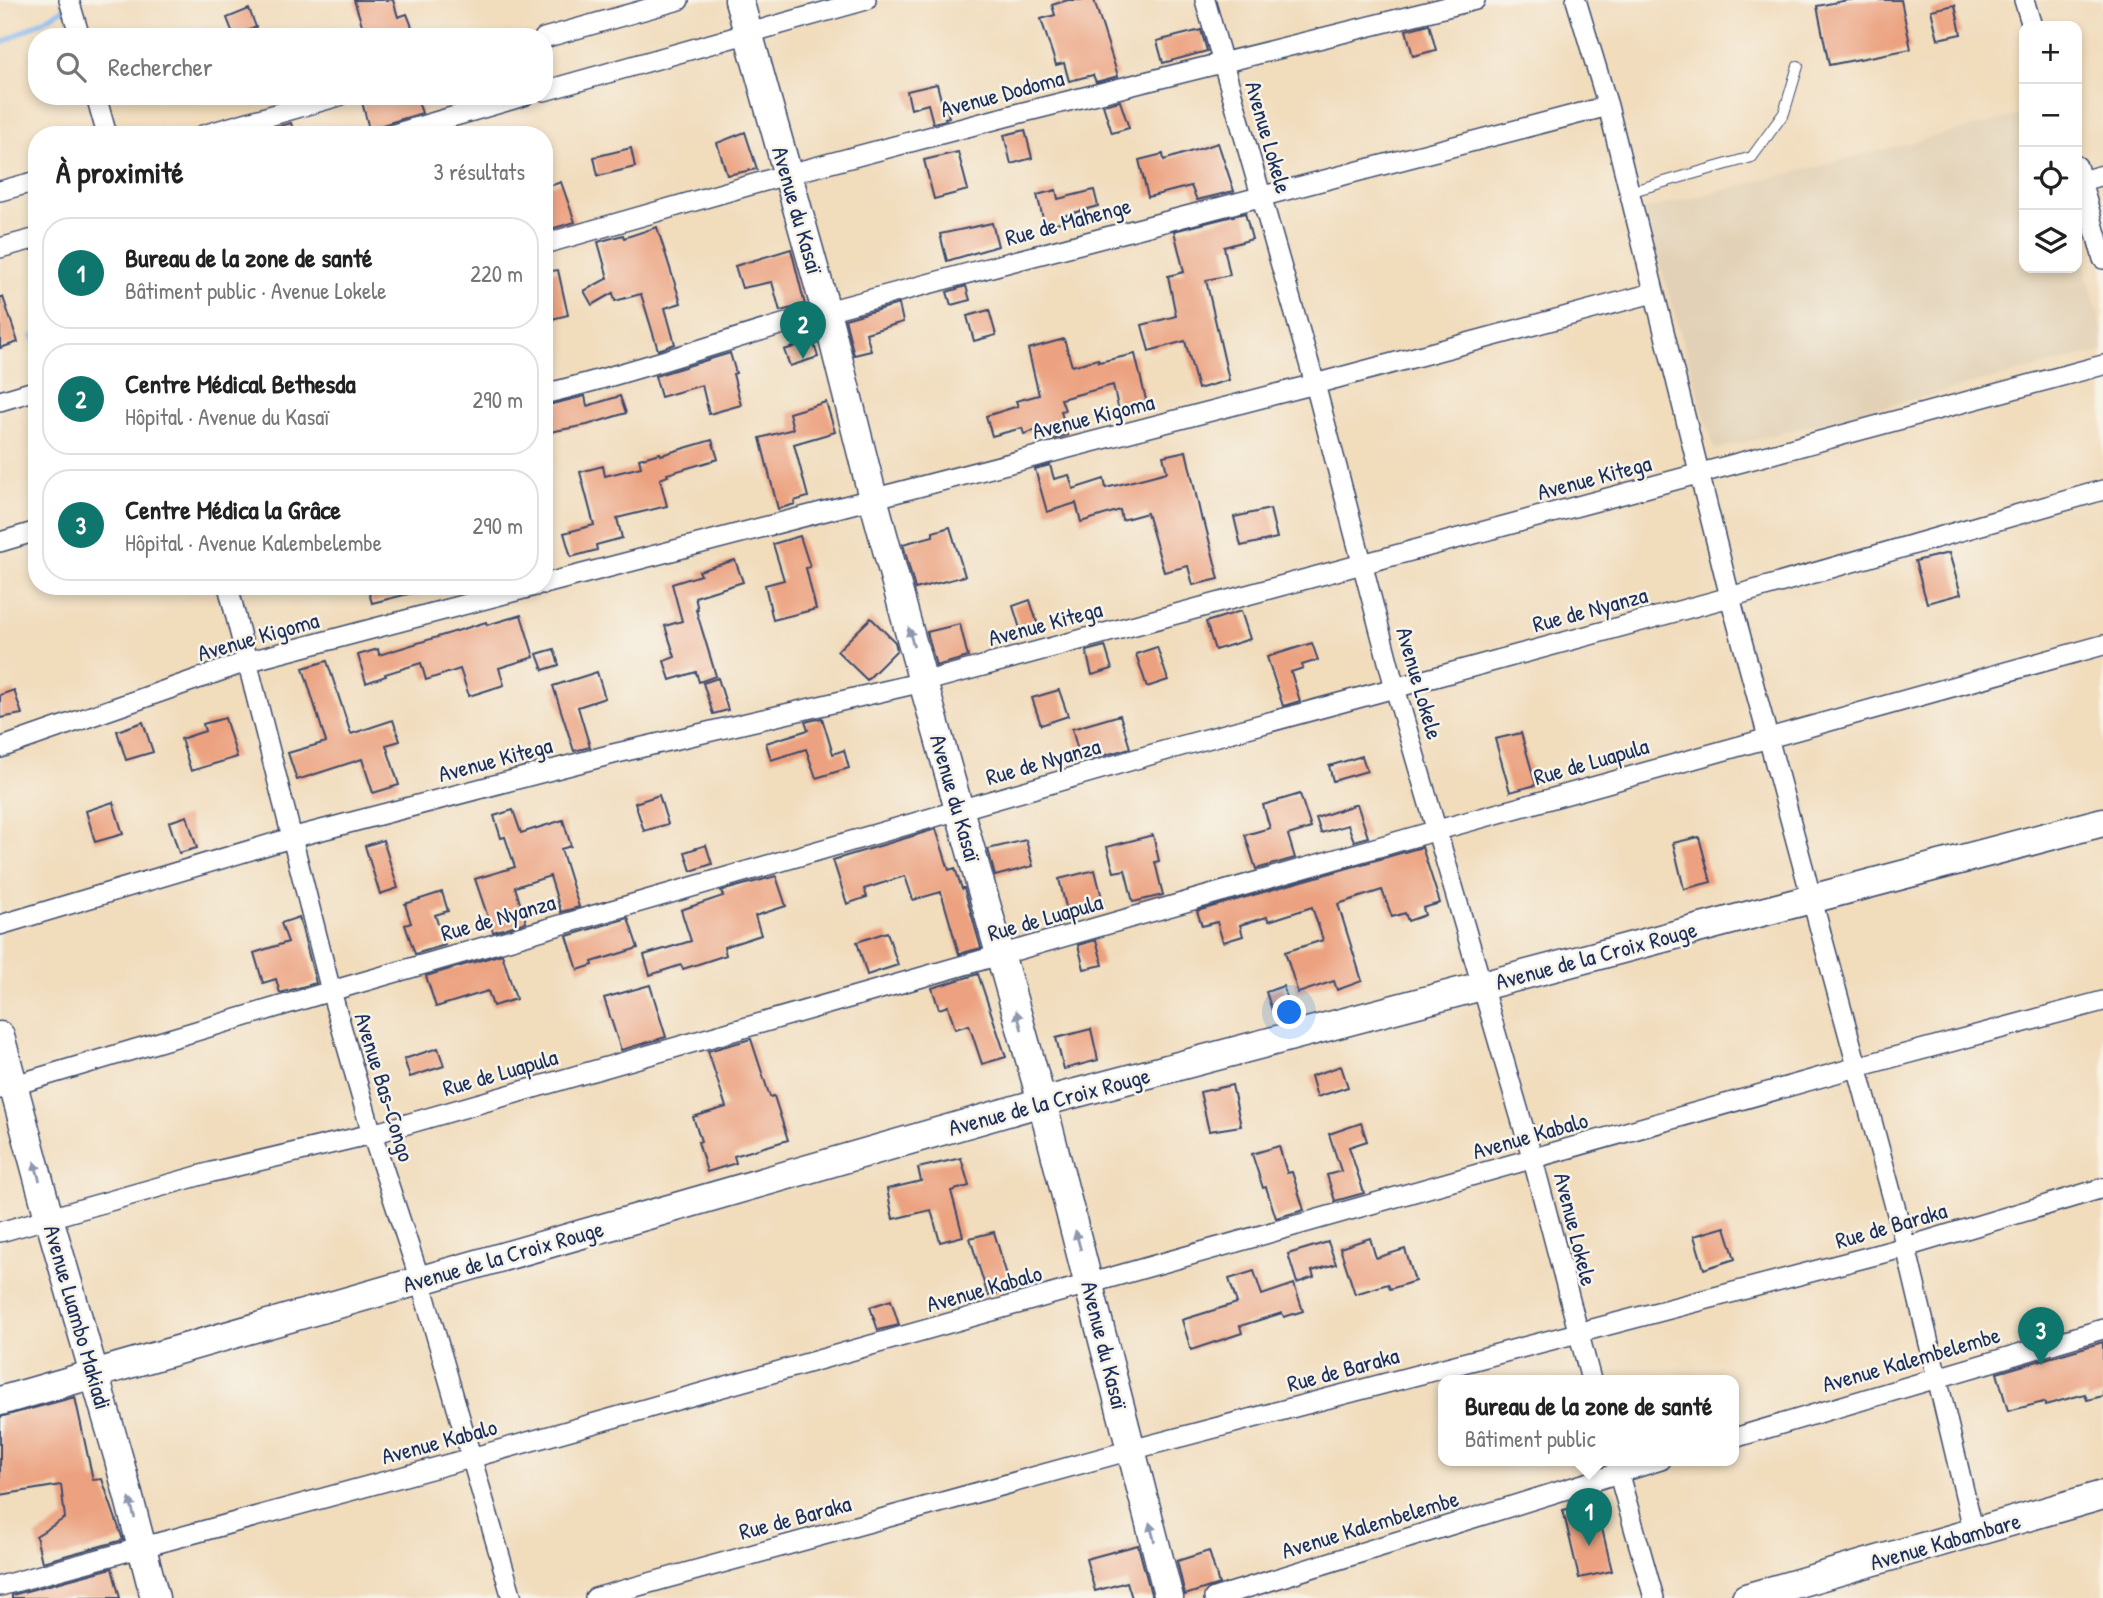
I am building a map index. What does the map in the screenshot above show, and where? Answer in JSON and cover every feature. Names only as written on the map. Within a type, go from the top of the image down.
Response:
[{"type":"street","points":[[69,0],[78,28]]},
{"type":"street","points":[[553,35],[679,0]]},
{"type":"street","name":"Avenue du Kasaï","points":[[739,0],[789,174],[923,682],[1042,1102],[1169,1598]]},
{"type":"street","points":[[553,87],[866,0]]},
{"type":"street","name":"Avenue Lokele","points":[[1205,0],[1315,384],[1395,688],[1533,1160],[1590,1375]]},
{"type":"street","name":"Avenue Dodoma","points":[[553,241],[789,174],[1223,61],[1475,0]]},
{"type":"street","points":[[1577,0],[1608,106],[1730,597],[1906,1247],[1975,1533]]},
{"type":"street","points":[[2024,0],[2030,21]]},
{"type":"street","points":[[99,105],[104,126]]},
{"type":"street","points":[[234,126],[308,105]]},
{"type":"street","points":[[421,126],[493,105]]},
{"type":"street","name":"Rue de Mahenge","points":[[553,392],[826,312],[1260,195],[1608,106]]},
{"type":"street","points":[[2082,174],[2103,176]]},
{"type":"street","points":[[0,191],[28,183]]},
{"type":"street","points":[[2082,185],[2103,259]]},
{"type":"street","points":[[0,248],[28,240]]},
{"type":"street","name":"Avenue Kigoma","points":[[553,582],[1315,384],[1653,293]]},
{"type":"street","name":"Avenue Kitega","points":[[0,925],[291,838],[613,754],[923,682],[2103,365]]},
{"type":"street","points":[[0,401],[28,393]]},
{"type":"street","name":"Rue de Nyanza","points":[[7,1088],[331,991],[1181,746],[1730,597],[2103,490]]},
{"type":"street","points":[[0,542],[28,534]]},
{"type":"street","name":"Avenue Bas-Congo","points":[[230,595],[331,991],[372,1134],[420,1280],[512,1598]]},
{"type":"street","name":"Avenue Kigoma","points":[[0,748],[246,662],[502,595]]},
{"type":"street","name":"Rue de Luapula","points":[[0,1232],[212,1172],[372,1134],[1438,830],[2103,645]]},
{"type":"street","name":"Avenue de la Croix Rouge","points":[[0,1401],[1042,1102],[2103,822]]},
{"type":"street","name":"Avenue Kabalo","points":[[0,1586],[471,1458],[1857,1067],[2103,1001]]},
{"type":"street","name":"Avenue Luambo Makiadi","points":[[0,1036],[7,1088],[95,1374],[155,1598]]},
{"type":"street","name":"Rue de Baraka","points":[[595,1598],[1131,1450],[1906,1247],[2103,1188]]},
{"type":"street","name":"Avenue Kalembelembe","points":[[1739,1436],[2103,1329]]},
{"type":"street","points":[[1617,1467],[1654,1598]]},
{"type":"street","name":"Avenue Kalembelembe","points":[[1214,1598],[1617,1467]]},
{"type":"street","name":"Avenue Kabambare","points":[[1746,1598],[2103,1495]]},
{"type":"lane","points":[[1629,192],[1752,157],[1784,113],[1798,65]]},
{"type":"shaded area","points":[[2019,115],[2019,273],[2082,273],[2082,256],[2103,333],[2103,351],[1715,450],[1644,210]]},
{"type":"building","points":[[354,0],[393,0],[398,17],[407,14],[412,28],[363,28]]},
{"type":"building","points":[[1068,0],[1094,0],[1118,76],[1096,82],[1093,75],[1069,81],[1064,63],[1056,65],[1041,19],[1055,15],[1052,5]]},
{"type":"building","points":[[1848,0],[1901,0],[1911,49],[1829,65],[1817,6]]},
{"type":"building","points":[[1955,5],[1961,34],[1938,39],[1931,10]]},
{"type":"building","points":[[249,9],[256,27],[231,28],[227,18]]},
{"type":"building","points":[[1429,24],[1436,50],[1413,56],[1406,30]]},
{"type":"building","points":[[1201,30],[1207,51],[1163,63],[1157,41]]},
{"type":"building","points":[[937,84],[942,104],[945,103],[949,117],[933,123],[928,104],[911,109],[907,91]]},
{"type":"building","points":[[1120,101],[1129,128],[1112,133],[1103,105]]},
{"type":"building","points":[[363,105],[419,105],[422,113],[379,126],[368,126]]},
{"type":"building","points":[[1025,130],[1032,158],[1011,164],[1004,135]]},
{"type":"building","points":[[745,132],[757,169],[727,175],[717,143]]},
{"type":"building","points":[[1218,143],[1234,191],[1197,200],[1191,186],[1148,197],[1139,160],[1163,154],[1164,160]]},
{"type":"building","points":[[631,148],[635,167],[598,176],[594,157]]},
{"type":"building","points":[[958,152],[968,190],[934,199],[924,160]]},
{"type":"building","points":[[561,182],[575,222],[553,228],[553,185]]},
{"type":"building","points":[[1056,190],[1058,199],[1094,190],[1098,206],[1063,216],[1064,221],[1045,226],[1037,195]]},
{"type":"building","points":[[1245,213],[1252,239],[1224,247],[1230,275],[1206,280],[1229,380],[1198,389],[1185,341],[1149,351],[1142,325],[1176,316],[1168,276],[1184,272],[1174,231]]},
{"type":"building","points":[[992,223],[998,246],[947,261],[940,234]]},
{"type":"building","points":[[657,227],[681,303],[665,308],[675,344],[658,350],[641,294],[615,301],[613,293],[592,305],[584,291],[608,278],[598,242],[623,235],[624,238]]},
{"type":"building","points":[[791,249],[805,305],[780,311],[772,282],[742,288],[735,266]]},
{"type":"building","points":[[558,270],[568,315],[553,319],[553,271]]},
{"type":"building","points":[[966,286],[970,300],[951,305],[947,292]]},
{"type":"building","points":[[0,297],[3,297],[18,342],[0,348]]},
{"type":"building","points":[[899,304],[903,322],[866,333],[871,351],[854,355],[845,319]]},
{"type":"building","points":[[989,310],[996,335],[974,341],[967,316]]},
{"type":"building","points":[[1064,339],[1072,366],[1135,354],[1147,404],[1119,411],[1113,385],[1061,399],[1065,410],[1061,411],[1067,435],[1051,440],[1046,427],[1024,434],[1022,428],[992,436],[986,416],[1018,406],[1016,401],[1039,395],[1028,349]]},
{"type":"building","points":[[813,341],[818,357],[790,366],[784,350]]},
{"type":"building","points":[[730,353],[741,405],[709,414],[702,385],[661,397],[655,376]]},
{"type":"building","points":[[585,396],[587,406],[620,396],[626,413],[587,425],[553,431],[553,404]]},
{"type":"building","points":[[826,402],[835,432],[794,444],[808,497],[778,509],[760,438],[793,429],[789,413]]},
{"type":"building","points":[[712,440],[718,459],[667,474],[668,476],[660,479],[667,506],[617,518],[622,538],[596,545],[597,550],[571,557],[564,533],[594,525],[580,472],[603,466],[605,476],[641,467],[639,459]]},
{"type":"building","points":[[1186,451],[1219,579],[1193,585],[1188,566],[1164,572],[1147,513],[1122,520],[1120,510],[1081,522],[1076,503],[1047,512],[1035,469],[1050,465],[1054,479],[1069,475],[1073,489],[1104,479],[1106,488],[1167,472],[1163,456]]},
{"type":"building","points":[[1270,509],[1277,538],[1241,546],[1234,517]]},
{"type":"building","points":[[950,527],[965,576],[915,589],[903,544],[933,536],[933,532]]},
{"type":"building","points":[[800,536],[810,567],[806,568],[816,609],[773,620],[765,585],[784,580],[773,544]]},
{"type":"building","points":[[1949,553],[1961,594],[1927,603],[1915,561]]},
{"type":"building","points":[[735,560],[743,582],[695,597],[696,610],[716,676],[699,682],[696,672],[670,680],[664,661],[675,657],[665,626],[682,621],[672,584],[701,575],[699,571]]},
{"type":"building","points":[[370,595],[404,595],[372,603]]},
{"type":"building","points":[[1030,600],[1039,629],[1022,635],[1013,606]]},
{"type":"building","points":[[1241,611],[1250,639],[1215,650],[1206,622]]},
{"type":"building","points":[[521,615],[534,657],[499,668],[504,685],[469,696],[460,669],[426,680],[421,663],[366,683],[358,655],[378,649],[379,655],[486,622],[487,625]]},
{"type":"building","points":[[871,618],[895,642],[897,650],[867,680],[837,651]]},
{"type":"building","points":[[960,624],[968,657],[936,666],[927,632]]},
{"type":"building","points":[[1312,643],[1318,660],[1291,672],[1300,701],[1283,706],[1267,657]]},
{"type":"building","points":[[1105,646],[1112,669],[1092,675],[1086,651]]},
{"type":"building","points":[[1157,647],[1168,680],[1147,687],[1136,654]]},
{"type":"building","points":[[554,649],[559,665],[543,670],[537,654]]},
{"type":"building","points":[[327,661],[351,734],[393,720],[400,741],[386,745],[399,785],[373,793],[362,759],[297,780],[288,753],[326,742],[303,668]]},
{"type":"building","points":[[597,672],[605,698],[578,707],[590,747],[574,751],[553,686]]},
{"type":"building","points":[[718,678],[728,710],[713,714],[703,683]]},
{"type":"building","points":[[14,690],[22,714],[0,718],[0,695]]},
{"type":"building","points":[[1059,690],[1068,716],[1041,725],[1032,698]]},
{"type":"building","points":[[1120,715],[1130,748],[1081,762],[1072,729]]},
{"type":"building","points":[[225,718],[237,757],[191,771],[181,739],[205,731],[203,724]]},
{"type":"building","points":[[822,718],[833,754],[844,750],[849,768],[816,778],[806,749],[771,760],[766,743],[808,730],[805,722]]},
{"type":"building","points":[[143,722],[153,752],[126,760],[117,731]]},
{"type":"building","points":[[1521,733],[1536,785],[1510,792],[1495,739]]},
{"type":"building","points":[[1362,756],[1367,771],[1333,781],[1329,766]]},
{"type":"building","points":[[1300,794],[1311,828],[1288,835],[1295,858],[1256,869],[1245,835],[1270,828],[1263,805]]},
{"type":"building","points":[[659,795],[668,824],[644,831],[635,803]]},
{"type":"building","points":[[113,802],[123,834],[95,842],[86,811]]},
{"type":"building","points":[[1357,804],[1368,837],[1354,841],[1348,825],[1321,833],[1316,818]]},
{"type":"building","points":[[513,810],[521,833],[563,820],[571,846],[561,849],[579,907],[561,912],[550,876],[515,887],[526,922],[493,932],[475,879],[515,867],[505,837],[501,838],[494,816]]},
{"type":"building","points":[[187,816],[197,848],[179,853],[169,822]]},
{"type":"building","points":[[936,829],[949,870],[955,868],[962,889],[964,888],[981,948],[959,954],[941,892],[913,900],[905,876],[864,889],[867,897],[847,904],[833,860]]},
{"type":"building","points":[[1153,835],[1159,861],[1155,862],[1163,895],[1133,902],[1125,870],[1114,872],[1107,847]]},
{"type":"building","points":[[1699,837],[1711,882],[1684,889],[1673,843]]},
{"type":"building","points":[[383,840],[398,888],[380,894],[365,846]]},
{"type":"building","points":[[1026,840],[1033,866],[995,876],[988,849]]},
{"type":"building","points":[[706,845],[712,864],[691,871],[685,852]]},
{"type":"building","points":[[1422,847],[1440,903],[1423,908],[1425,915],[1408,921],[1405,913],[1392,917],[1382,890],[1338,904],[1362,981],[1337,990],[1334,981],[1298,993],[1285,952],[1323,940],[1312,907],[1269,921],[1267,917],[1240,925],[1243,936],[1223,942],[1217,922],[1202,926],[1197,911]]},
{"type":"building","points":[[1095,870],[1104,906],[1068,915],[1059,879]]},
{"type":"building","points":[[776,876],[786,906],[755,916],[761,935],[724,947],[726,955],[683,969],[681,965],[650,975],[644,955],[691,941],[681,910],[723,896],[721,891]]},
{"type":"building","points":[[442,892],[448,911],[435,915],[445,945],[415,954],[405,925],[411,923],[405,904]]},
{"type":"building","points":[[299,917],[316,983],[280,993],[276,979],[263,983],[254,953],[288,942],[281,923]]},
{"type":"building","points":[[628,918],[638,948],[592,962],[593,965],[578,970],[567,936]]},
{"type":"building","points":[[887,932],[898,965],[867,975],[857,942]]},
{"type":"building","points":[[1096,940],[1103,965],[1084,969],[1078,945]]},
{"type":"building","points":[[502,954],[516,999],[493,1006],[488,991],[436,1007],[426,976]]},
{"type":"building","points":[[978,974],[1006,1057],[982,1064],[969,1025],[955,1029],[948,1006],[939,1009],[932,988]]},
{"type":"building","points":[[650,985],[666,1037],[621,1050],[604,998]]},
{"type":"building","points":[[1283,986],[1292,1013],[1275,1019],[1266,992]]},
{"type":"building","points":[[1091,1029],[1098,1060],[1064,1069],[1056,1038]]},
{"type":"building","points":[[751,1039],[770,1097],[774,1096],[788,1140],[734,1156],[736,1163],[707,1172],[693,1117],[726,1107],[708,1051]]},
{"type":"building","points":[[438,1048],[444,1066],[410,1077],[404,1059]]},
{"type":"building","points":[[1341,1066],[1348,1087],[1317,1097],[1311,1076]]},
{"type":"building","points":[[1232,1085],[1241,1126],[1209,1131],[1200,1092]]},
{"type":"building","points":[[1361,1123],[1367,1141],[1349,1147],[1364,1193],[1335,1201],[1327,1175],[1341,1171],[1329,1134]]},
{"type":"building","points":[[1279,1146],[1287,1173],[1292,1172],[1304,1210],[1276,1218],[1252,1154]]},
{"type":"building","points":[[961,1158],[969,1186],[951,1191],[963,1236],[940,1242],[931,1210],[893,1219],[887,1189],[921,1181],[918,1168]]},
{"type":"building","points":[[1725,1227],[1735,1259],[1704,1269],[1694,1236]]},
{"type":"building","points":[[994,1232],[1011,1289],[988,1296],[970,1238]]},
{"type":"building","points":[[1370,1238],[1376,1258],[1405,1249],[1415,1281],[1390,1289],[1388,1284],[1355,1294],[1340,1248]]},
{"type":"building","points":[[1328,1242],[1336,1264],[1312,1271],[1314,1277],[1297,1283],[1288,1254]]},
{"type":"building","points":[[1254,1271],[1262,1295],[1294,1284],[1303,1311],[1284,1317],[1282,1313],[1240,1326],[1242,1333],[1191,1350],[1182,1320],[1237,1303],[1229,1279]]},
{"type":"building","points":[[891,1300],[899,1325],[878,1330],[870,1307]]},
{"type":"building","points":[[2103,1342],[2103,1396],[2087,1400],[2085,1394],[2045,1405],[2044,1402],[2008,1411],[1997,1373]]},
{"type":"building","points":[[75,1397],[93,1480],[102,1479],[123,1540],[42,1562],[36,1536],[65,1518],[61,1485],[0,1495],[0,1417]]},
{"type":"building","points":[[1596,1503],[1612,1571],[1579,1578],[1563,1510]]},
{"type":"building","points":[[1138,1545],[1152,1598],[1132,1598],[1127,1582],[1095,1591],[1086,1559]]},
{"type":"building","points":[[1209,1551],[1219,1584],[1185,1595],[1177,1561]]},
{"type":"building","points":[[112,1568],[120,1598],[12,1598],[12,1595]]},
{"type":"waterway","points":[[29,28],[66,8]]},
{"type":"waterway","points":[[0,44],[28,29]]},
{"type":"place","name":"Centre Médical Bethesda","points":[[803,359]]},
{"type":"place","name":"Centre Médica la Grâce","points":[[2041,1365]]},
{"type":"place","name":"Bureau de la zone de santé","points":[[1589,1546]]}]
